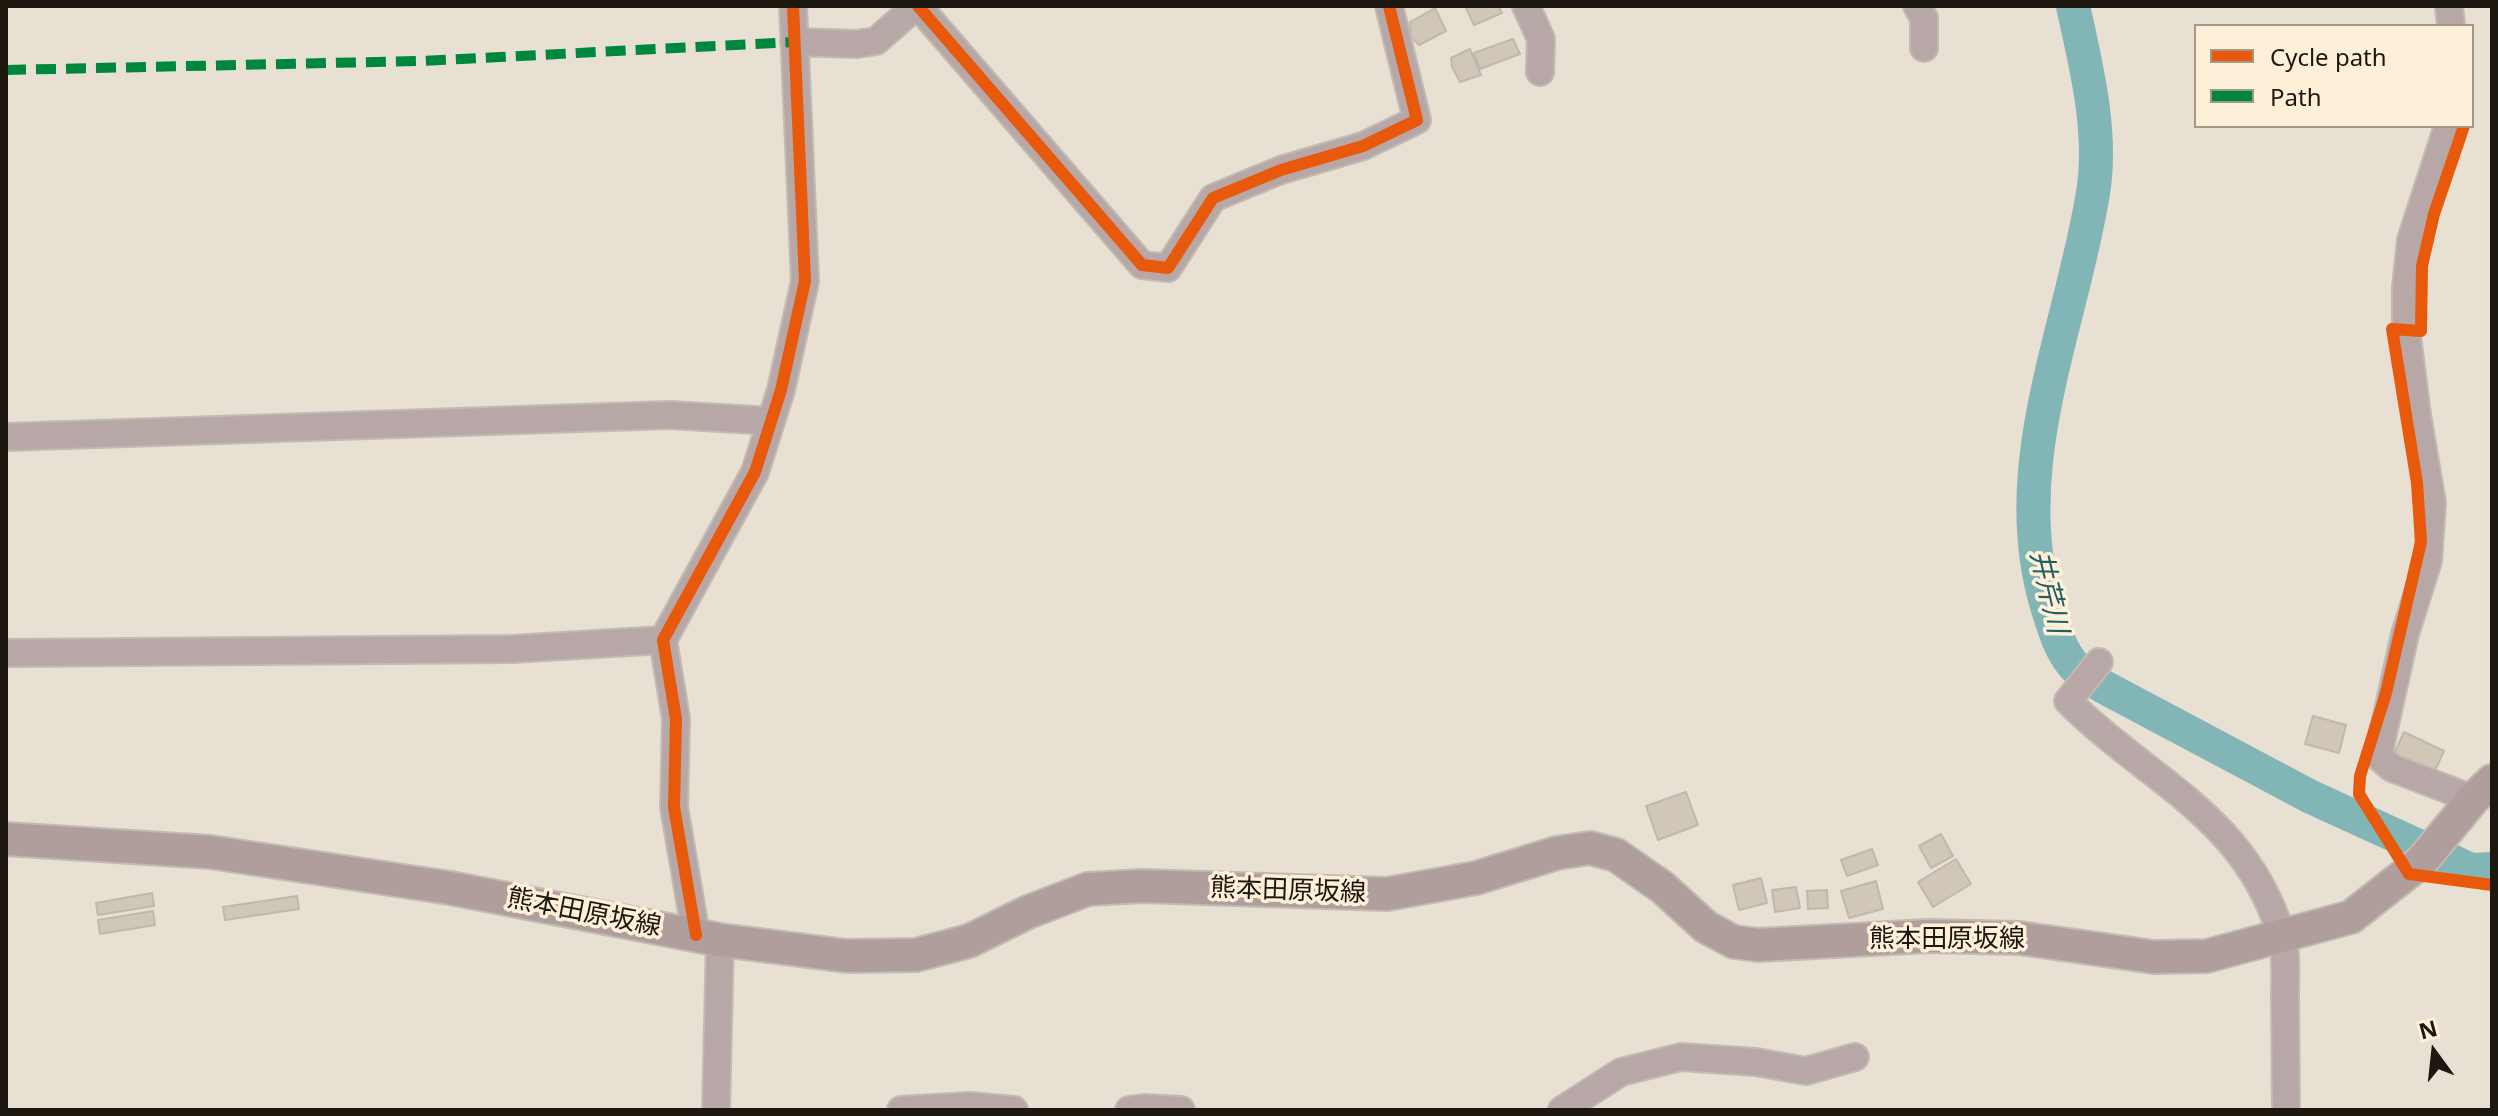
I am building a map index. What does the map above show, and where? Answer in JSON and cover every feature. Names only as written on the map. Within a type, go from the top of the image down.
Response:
[{"type":"main road","name":"熊本田原坂線","points":[[6,839],[210,852],[450,888],[708,938],[847,956],[916,955],[969,941],[1028,912],[1088,889],[1142,886],[1387,894],[1476,878],[1557,853],[1590,848],[1616,855],[1662,887],[1706,927],[1734,942],[1758,945],[1928,936],[2019,938],[2154,957],[2207,956],[2351,917],[2421,862],[2482,790]]},
{"type":"street","points":[[716,1110],[708,938],[674,807],[676,719],[663,640],[755,472],[781,390],[805,281],[793,6]]},
{"type":"street","points":[[794,42],[843,44],[876,41],[917,6],[1142,265],[1168,268],[1213,198],[1281,170],[1363,146],[1417,120],[1389,6]]},
{"type":"street","points":[[1526,6],[1541,39],[1540,72]]},
{"type":"street","points":[[1917,6],[1924,18],[1924,48]]},
{"type":"street","points":[[2447,128],[2411,240],[2406,287],[2406,329],[2432,503],[2428,561],[2405,634],[2378,756],[2392,768],[2482,790]]},
{"type":"street","points":[[6,437],[670,415],[771,421]]},
{"type":"street","points":[[6,653],[512,649],[663,640]]},
{"type":"street","points":[[2099,662],[2068,701],[2192,802],[2229,840],[2253,869],[2282,936],[2286,1110]]},
{"type":"street","points":[[1562,1110],[1621,1072],[1681,1057],[1756,1062],[1806,1071],[1855,1057]]},
{"type":"street","points":[[901,1110],[970,1106],[1014,1110]]},
{"type":"street","points":[[1129,1110],[1181,1110]]},
{"type":"building","points":[[1465,6],[1501,6],[1502,13],[1474,25]]},
{"type":"building","points":[[1435,8],[1446,31],[1419,45],[1411,37],[1410,22]]},
{"type":"building","points":[[1513,39],[1520,54],[1480,69],[1474,53]]},
{"type":"building","points":[[1470,49],[1481,75],[1460,82],[1451,58]]},
{"type":"building","points":[[2313,716],[2346,725],[2339,753],[2305,744]]},
{"type":"building","points":[[2404,732],[2444,751],[2433,775],[2393,756]]},
{"type":"building","points":[[1686,792],[1698,825],[1658,840],[1646,806]]},
{"type":"building","points":[[1941,834],[1953,856],[1931,868],[1919,846]]},
{"type":"building","points":[[1872,849],[1878,865],[1847,876],[1841,860]]},
{"type":"building","points":[[1956,859],[1971,884],[1933,907],[1918,882]]},
{"type":"building","points":[[1761,878],[1767,903],[1739,910],[1733,885]]},
{"type":"building","points":[[1876,881],[1883,909],[1849,918],[1841,891]]},
{"type":"building","points":[[1796,887],[1800,908],[1775,912],[1772,890]]},
{"type":"building","points":[[1827,890],[1828,908],[1808,909],[1807,891]]},
{"type":"building","points":[[152,893],[154,906],[98,915],[96,903]]},
{"type":"building","points":[[297,896],[299,909],[225,920],[223,907]]},
{"type":"building","points":[[153,911],[155,925],[100,934],[98,920]]},
{"type":"waterway","name":"井芹川","points":[[2073,6],[2092,99],[2096,170],[2083,244],[2046,398],[2037,450],[2033,502],[2036,554],[2047,606],[2061,645],[2077,669],[2104,687],[2311,797],[2471,870],[2492,869]]},
{"type":"marked path","points":[[6,70],[421,61],[794,42]]},
{"type":"cycle path","points":[[696,935],[674,807],[676,719],[663,640],[755,472],[781,390],[805,281],[793,6]]},
{"type":"cycle path","points":[[918,6],[1142,265],[1168,268],[1213,198],[1281,170],[1363,146],[1417,120],[1389,6]]},
{"type":"cycle path","points":[[2463,128],[2434,214],[2422,266],[2421,331],[2392,329],[2417,483],[2421,542],[2386,693],[2360,776],[2359,794],[2409,874],[2492,885]]}]
